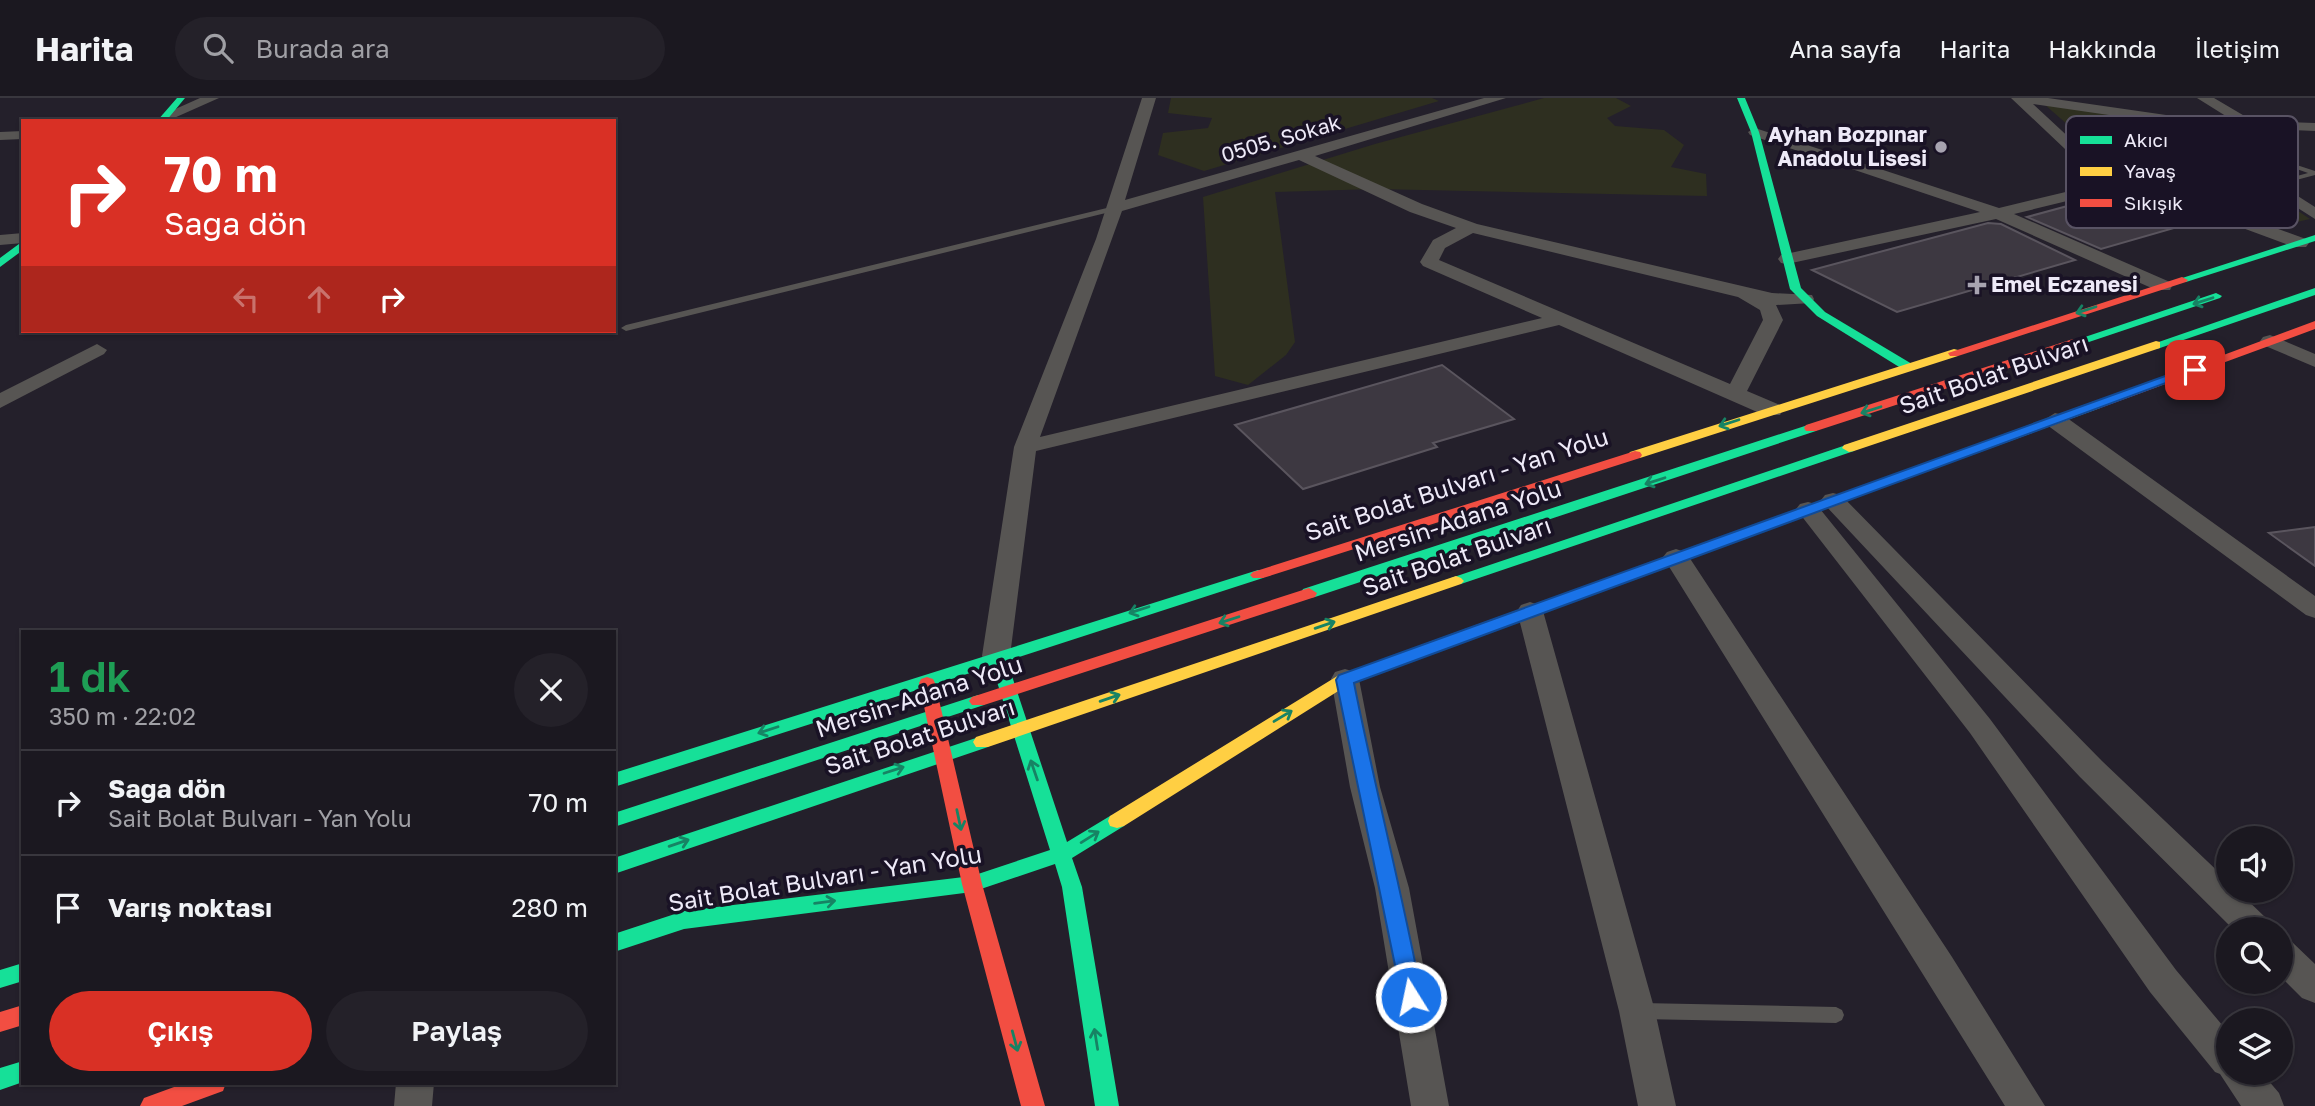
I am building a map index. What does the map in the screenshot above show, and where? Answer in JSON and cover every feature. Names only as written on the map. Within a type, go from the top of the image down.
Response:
[{"type":"main road","points":[[165,118],[181,98]]},
{"type":"main road","points":[[1741,98],[1755,132],[1796,289],[1821,314],[1908,367]]},
{"type":"main road","name":"Sait Bolat Bulvarı - Yan Yolu","points":[[616,779],[2307,240]]},
{"type":"main road","points":[[0,264],[21,246]]},
{"type":"main road","name":"Mersin-Adana Yolu","points":[[616,819],[2233,291]]},
{"type":"main road","name":"Sait Bolat Bulvarı","points":[[616,865],[2315,291]]},
{"type":"main road","name":"Sait Bolat Bulvarı - Yan Yolu","points":[[616,942],[684,920],[972,884],[1063,854],[1345,680],[2315,325]]},
{"type":"main road","points":[[996,656],[1072,887],[1107,1106]]},
{"type":"main road","points":[[926,679],[945,753],[972,884],[1033,1106]]},
{"type":"main road","points":[[0,979],[21,973]]},
{"type":"main road","points":[[0,1022],[21,1016]]},
{"type":"main road","points":[[0,1079],[21,1072]]},
{"type":"main road","points":[[152,1106],[210,1085]]},
{"type":"street","points":[[165,118],[212,98]]},
{"type":"street","points":[[996,656],[1025,447],[1115,208],[1149,98]]},
{"type":"street","points":[[1451,98],[1470,106]]},
{"type":"street","name":"0505. Sokak","points":[[1115,208],[1499,98]]},
{"type":"street","points":[[2018,98],[2066,142]]},
{"type":"street","points":[[2018,98],[2153,116]]},
{"type":"street","points":[[2204,98],[2235,116]]},
{"type":"street","points":[[1755,132],[1995,212],[2163,286]]},
{"type":"street","points":[[0,136],[21,135]]},
{"type":"street","points":[[1301,155],[1416,208],[1472,228],[1772,299],[1805,299]]},
{"type":"street","points":[[1787,259],[2066,196]]},
{"type":"street","points":[[2298,203],[2315,214]]},
{"type":"street","points":[[1472,228],[1447,238],[1431,252],[1429,262],[1772,410]]},
{"type":"street","points":[[2271,228],[2307,240]]},
{"type":"street","points":[[0,240],[21,238]]},
{"type":"street","points":[[1735,394],[1773,320],[1768,307],[1741,291]]},
{"type":"street","points":[[1025,447],[1560,319]]},
{"type":"street","points":[[2270,341],[2315,361]]},
{"type":"street","points":[[0,402],[97,350]]},
{"type":"street","points":[[2055,419],[2315,609]]},
{"type":"street","points":[[1821,504],[2243,917]]},
{"type":"street","points":[[1821,504],[2163,981],[2216,1045]]},
{"type":"street","points":[[1676,557],[1796,748],[1926,942],[2026,1106]]},
{"type":"street","points":[[1530,611],[1637,1012],[1657,1106]]},
{"type":"street","points":[[1345,680],[1366,787],[1392,888],[1430,1106]]},
{"type":"street","points":[[2293,966],[2315,987]]},
{"type":"street","points":[[413,1106],[415,1085]]},
{"type":"street","points":[[2248,1085],[2265,1106]]},
{"type":"lane","points":[[2298,167],[2315,173]]},
{"type":"lane","points":[[2298,178],[2315,173]]},
{"type":"lane","points":[[626,328],[1115,208]]},
{"type":"lane","points":[[1637,1012],[1836,1015]]},
{"type":"green space","points":[[1171,98],[1432,98],[1439,101],[1204,171],[1158,155],[1163,133],[1208,128],[1212,118],[1168,113]]},
{"type":"green space","points":[[1544,98],[1616,98],[1631,106],[1607,118],[1615,126],[1664,130],[1684,145],[1671,167],[1706,174],[1707,196],[1376,189],[1275,192],[1295,342],[1286,355],[1248,385],[1215,376],[1203,197],[1375,144]]},
{"type":"green space","points":[[2044,104],[2137,116],[2066,116],[2066,123]]},
{"type":"green space","points":[[2298,211],[2310,219],[2298,222]]},
{"type":"building","points":[[2066,206],[2066,228],[2174,228],[2101,249],[2027,217]]},
{"type":"building","points":[[1988,223],[2001,224],[2075,260],[1897,312],[1812,270]]},
{"type":"building","points":[[1442,365],[1514,419],[1433,443],[1437,447],[1303,489],[1235,425]]},
{"type":"building","points":[[2315,527],[2315,566],[2269,533]]},
{"type":"traffic: fast","points":[[163,119],[181,98]]},
{"type":"traffic: fast","points":[[1741,98],[1755,132],[1796,289],[1821,314],[1908,367]]},
{"type":"traffic: fast","points":[[2182,280],[2315,238]]},
{"type":"traffic: fast","points":[[0,264],[21,246]]},
{"type":"traffic: fast","points":[[2156,345],[2315,291]]},
{"type":"traffic: fast","points":[[2073,343],[2216,296]]},
{"type":"traffic: fast","points":[[1309,593],[1811,428]]},
{"type":"traffic: fast","points":[[1456,581],[1849,448]]},
{"type":"traffic: fast","points":[[616,779],[1258,575]]},
{"type":"traffic: fast","points":[[997,657],[1072,887],[1107,1106]]},
{"type":"traffic: fast","points":[[616,819],[978,701]]},
{"type":"traffic: fast","points":[[616,865],[982,742]]},
{"type":"traffic: fast","points":[[616,942],[684,920],[972,884],[1063,854],[1117,821]]},
{"type":"traffic: fast","points":[[0,979],[21,973]]},
{"type":"traffic: fast","points":[[0,1079],[21,1072]]},
{"type":"traffic: slow","points":[[1849,448],[2156,345]]},
{"type":"traffic: slow","points":[[1635,455],[1954,353]]},
{"type":"traffic: slow","points":[[1712,545],[2095,405]]},
{"type":"traffic: slow","points":[[982,742],[1456,581]]},
{"type":"traffic: slow","points":[[1117,821],[1345,679],[1427,649]]},
{"type":"traffic: jam","points":[[1954,353],[2182,280]]},
{"type":"traffic: jam","points":[[2095,405],[2315,325]]},
{"type":"traffic: jam","points":[[1811,428],[2073,343]]},
{"type":"traffic: jam","points":[[1258,575],[1635,455]]},
{"type":"traffic: jam","points":[[1427,649],[1712,545]]},
{"type":"traffic: jam","points":[[978,701],[1309,593]]},
{"type":"traffic: jam","points":[[927,683],[972,884],[1033,1106]]},
{"type":"traffic: jam","points":[[0,1022],[21,1016]]},
{"type":"traffic: jam","points":[[152,1106],[210,1085]]},
{"type":"place","name":"Ayhan Bozpınar Anadolu Lisesi","points":[[1941,147]]},
{"type":"place","name":"Emel Eczanesi","points":[[1977,285]]},
{"type":"route","points":[[1411,997],[1392,888],[1366,787],[1345,680],[1698,549],[2195,370]]}]
